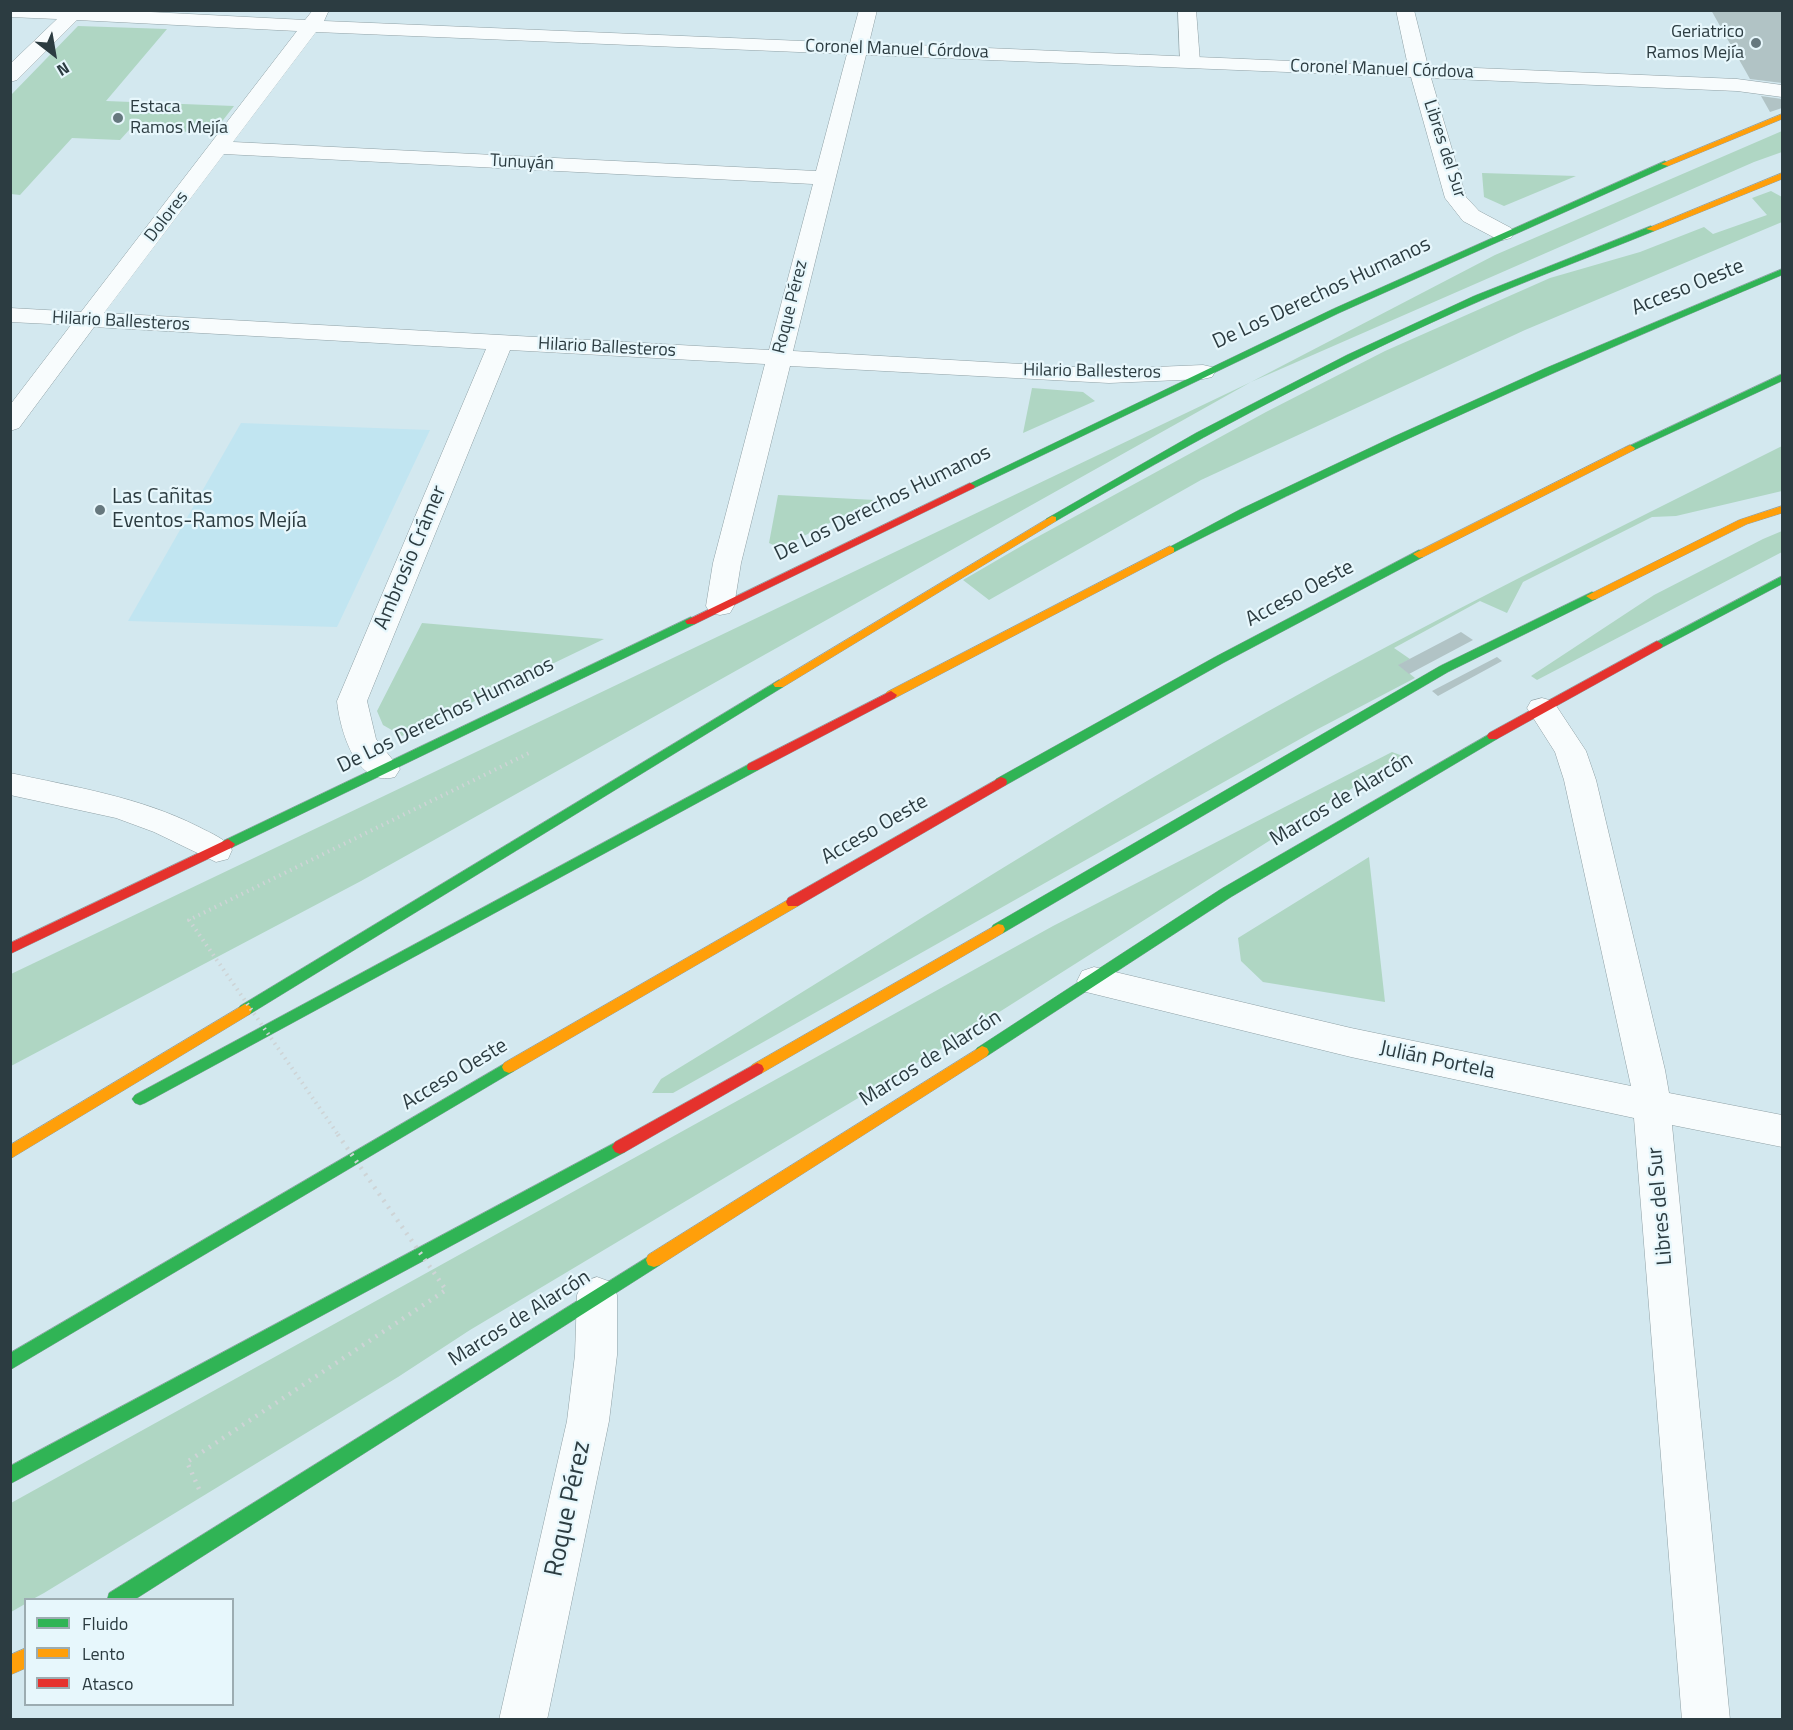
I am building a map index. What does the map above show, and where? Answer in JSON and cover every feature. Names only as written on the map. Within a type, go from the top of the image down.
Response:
[{"type":"main road","name":"De Los Derechos Humanos","points":[[10,949],[1203,372],[1503,233],[1671,160],[1782,116]]},
{"type":"main road","points":[[10,1153],[954,577],[1129,473],[1290,387],[1454,309],[1782,176]]},
{"type":"main road","name":"Acceso Oeste","points":[[125,1107],[780,752],[1202,533],[1454,413],[1633,334],[1782,272]]},
{"type":"main road","name":"Acceso Oeste","points":[[10,1362],[724,941],[1099,725],[1459,533],[1719,405],[1782,377]]},
{"type":"main road","points":[[10,1476],[667,1122],[1444,669],[1743,522],[1782,509]]},
{"type":"main road","name":"Marcos de Alarcón","points":[[118,1598],[1094,981],[1224,894],[1542,708],[1782,580]]},
{"type":"main road","points":[[10,1666],[24,1658]]},
{"type":"street","name":"Roque Pérez","points":[[720,606],[727,563],[778,357],[868,10]]},
{"type":"street","points":[[1187,10],[1190,62]]},
{"type":"street","name":"Libres del Sur","points":[[1405,10],[1419,71],[1456,198],[1471,216],[1503,233]]},
{"type":"street","name":"Coronel Manuel Córdova","points":[[10,11],[317,18],[857,48],[1737,85],[1782,91]]},
{"type":"street","points":[[10,76],[73,13]]},
{"type":"street","name":"Dolores","points":[[10,423],[317,18]]},
{"type":"street","name":"Tunuyán","points":[[220,148],[824,178]]},
{"type":"street","name":"Hilario Ballesteros","points":[[10,315],[1109,376],[1203,372]]},
{"type":"street","name":"Ambrosio Crámer","points":[[384,769],[366,752],[354,728],[352,701],[501,342]]},
{"type":"street","name":"Libres del Sur","points":[[1542,708],[1570,751],[1580,780],[1647,1070],[1706,1719]]},
{"type":"street","points":[[10,784],[122,808],[165,824],[216,850]]},
{"type":"street","name":"Julián Portela","points":[[1094,981],[1235,1018],[1652,1106],[1782,1131]]},
{"type":"street","name":"Roque Pérez","points":[[523,1719],[588,1421],[596,1355],[597,1295]]},
{"type":"path","points":[[198,1489],[187,1462],[446,1290],[189,920],[529,753]]},
{"type":"shaded area","points":[[241,423],[430,430],[337,627],[128,621]]},
{"type":"green space","name":"Estaca Ramos Mejía","points":[[78,26],[167,29],[106,101],[234,106],[213,133],[130,129],[120,140],[72,138],[20,195],[11,194],[11,95]]},
{"type":"green space","points":[[1782,131],[1782,152],[1754,162],[1251,382],[1495,255]]},
{"type":"green space","points":[[1482,173],[1576,176],[1504,206],[1484,197]]},
{"type":"green space","points":[[1771,191],[1782,197],[1782,222],[1525,330],[1201,480],[989,600],[963,580],[1266,412],[1385,351],[1550,278],[1640,252],[1704,227],[1713,234],[1767,215],[1752,198]]},
{"type":"green space","points":[[1251,382],[361,881],[11,1066],[11,974]]},
{"type":"green space","points":[[1032,388],[1083,392],[1095,401],[1023,433]]},
{"type":"green space","points":[[1782,446],[1782,491],[1676,516],[1652,517],[1523,582],[1507,613],[1480,601],[1394,648],[1410,659],[1399,665],[1415,678],[1316,730],[673,1093],[652,1093],[661,1079],[1037,847],[1188,757],[1393,643]]},
{"type":"green space","points":[[778,495],[875,500],[780,548],[769,543]]},
{"type":"green space","points":[[1782,531],[1782,552],[1537,680],[1531,676],[1654,595]]},
{"type":"green space","points":[[422,623],[604,639],[402,736],[383,725],[377,711]]},
{"type":"green space","points":[[1392,752],[1403,756],[952,1042],[470,1330],[398,1377],[44,1593],[35,1598],[24,1598],[24,1605],[11,1612],[11,1503],[1053,926]]},
{"type":"green space","points":[[1369,857],[1385,1002],[1263,982],[1241,961],[1238,938]]},
{"type":"building","name":"Geriatrico Ramos Mejía","points":[[1711,10],[1782,10],[1782,83],[1750,79]]},
{"type":"building","points":[[1761,96],[1782,99],[1782,108],[1770,112]]},
{"type":"building","points":[[1461,632],[1473,640],[1409,674],[1398,665]]},
{"type":"building","points":[[1497,657],[1502,661],[1438,696],[1432,691]]},
{"type":"traffic: fast","points":[[970,486],[1336,311],[1665,164]]},
{"type":"traffic: fast","points":[[1052,519],[1150,462],[1350,357],[1477,298],[1651,229]]},
{"type":"traffic: fast","points":[[1170,550],[1320,475],[1473,404],[1782,272]]},
{"type":"traffic: fast","points":[[1630,448],[1782,377]]},
{"type":"traffic: fast","points":[[1001,782],[1219,660],[1419,554]]},
{"type":"traffic: fast","points":[[1657,645],[1782,580]]},
{"type":"traffic: fast","points":[[998,929],[1444,669],[1592,596]]},
{"type":"traffic: fast","points":[[228,844],[691,621]]},
{"type":"traffic: fast","points":[[245,1010],[779,684]]},
{"type":"traffic: fast","points":[[982,1052],[1226,893],[1493,736]]},
{"type":"traffic: fast","points":[[140,1099],[753,767]]},
{"type":"traffic: fast","points":[[10,1362],[509,1067]]},
{"type":"traffic: fast","points":[[10,1476],[620,1147]]},
{"type":"traffic: fast","points":[[119,1598],[654,1260]]},
{"type":"traffic: slow","points":[[1665,164],[1782,116]]},
{"type":"traffic: slow","points":[[1651,229],[1782,176]]},
{"type":"traffic: slow","points":[[1419,554],[1630,448]]},
{"type":"traffic: slow","points":[[1592,596],[1743,522],[1782,509]]},
{"type":"traffic: slow","points":[[779,684],[1052,519]]},
{"type":"traffic: slow","points":[[891,695],[1170,550]]},
{"type":"traffic: slow","points":[[509,1067],[793,902]]},
{"type":"traffic: slow","points":[[757,1069],[998,929]]},
{"type":"traffic: slow","points":[[10,1153],[245,1010]]},
{"type":"traffic: slow","points":[[654,1260],[982,1052]]},
{"type":"traffic: slow","points":[[10,1666],[24,1658]]},
{"type":"traffic: jam","points":[[691,621],[970,486]]},
{"type":"traffic: jam","points":[[1493,736],[1657,645]]},
{"type":"traffic: jam","points":[[753,767],[891,695]]},
{"type":"traffic: jam","points":[[793,902],[1001,782]]},
{"type":"traffic: jam","points":[[10,949],[228,844]]},
{"type":"traffic: jam","points":[[620,1147],[757,1069]]},
{"type":"place","name":"Geriatrico Ramos Mejía","points":[[1756,43]]},
{"type":"place","name":"Estaca Ramos Mejía","points":[[118,118]]},
{"type":"place","name":"Las Cañitas Eventos-Ramos Mejía","points":[[100,510]]}]
